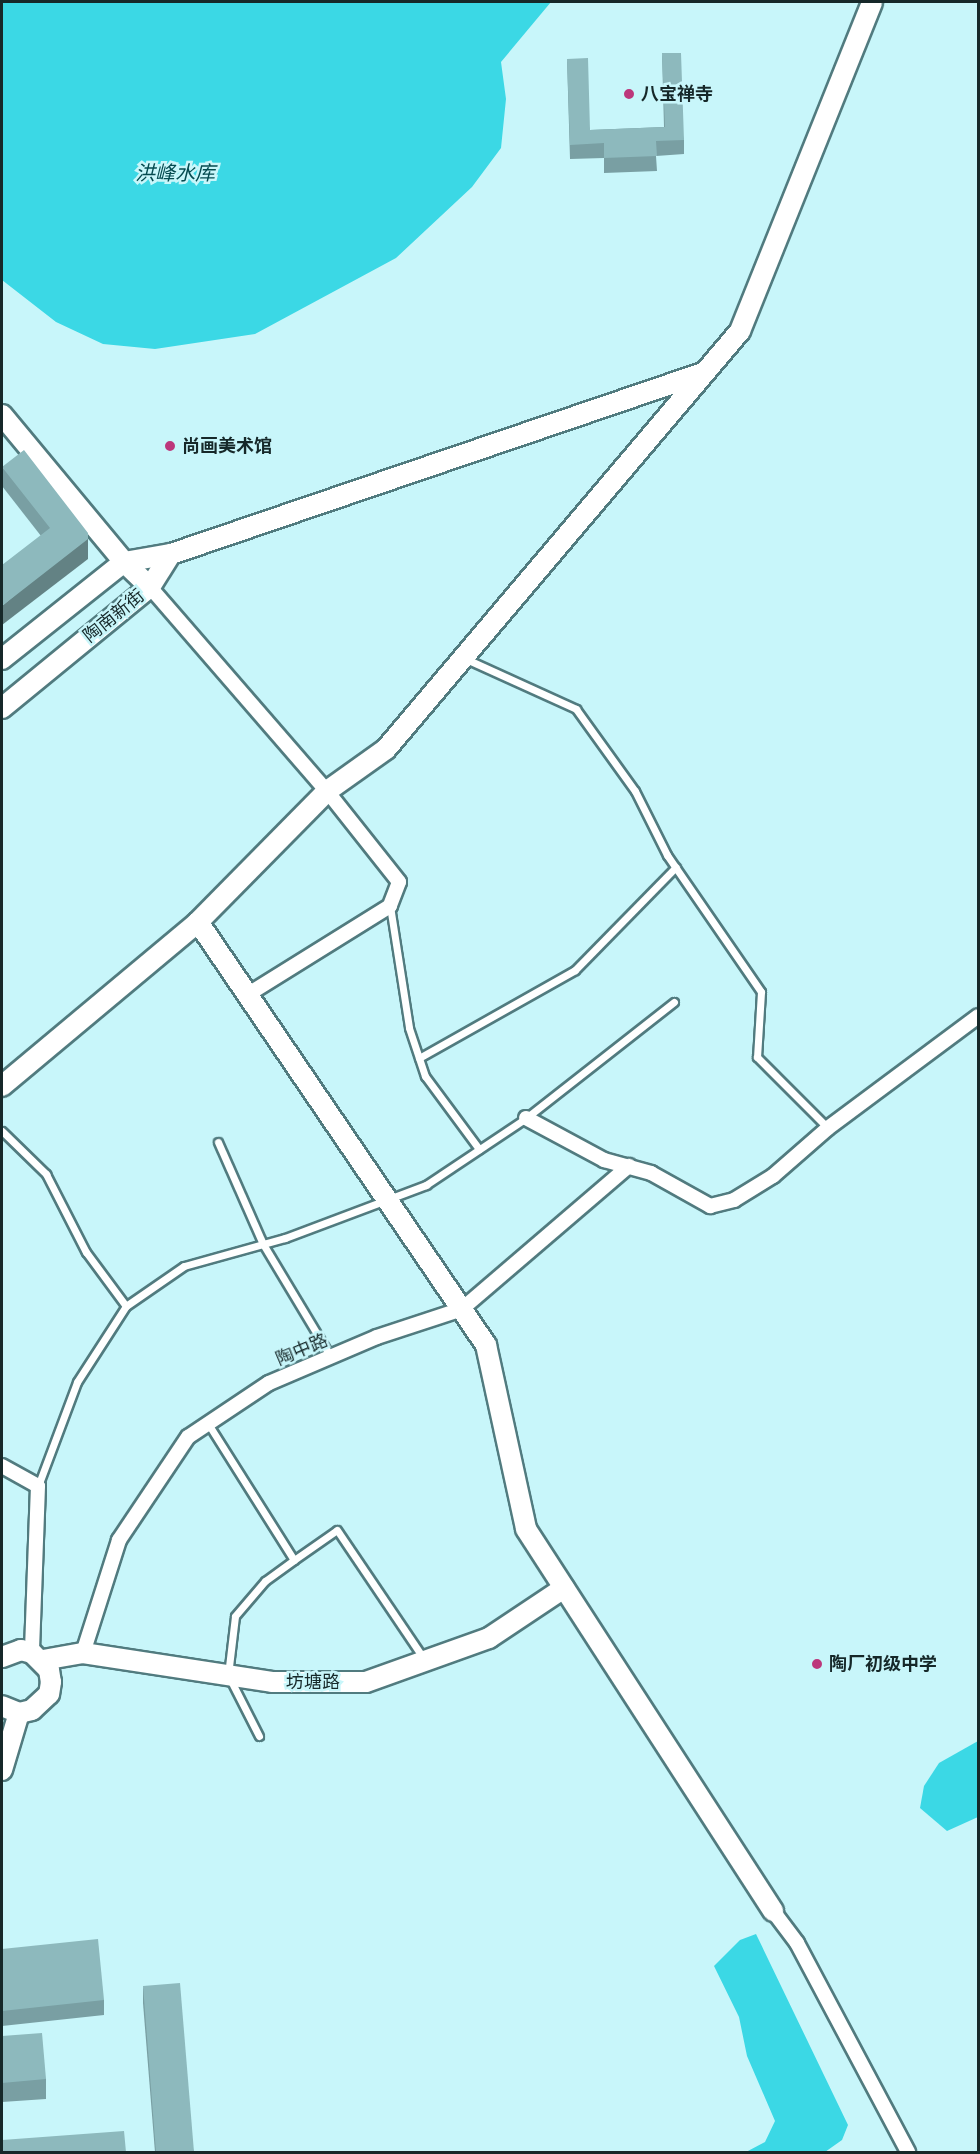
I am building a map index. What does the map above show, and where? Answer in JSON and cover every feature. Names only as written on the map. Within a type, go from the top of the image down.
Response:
[{"type":"street","points":[[2,1086],[198,922],[327,791],[386,749],[740,332],[872,2]]},
{"type":"street","points":[[171,554],[703,373]]},
{"type":"street","points":[[2,415],[124,562],[150,587],[327,791],[399,882],[390,906],[247,995]]},
{"type":"street","name":"陶南新街","points":[[2,659],[124,562],[171,554]]},
{"type":"street","name":"陶南新街","points":[[2,708],[150,587],[171,554]]},
{"type":"street","points":[[198,922],[486,1346],[526,1529],[773,1911],[797,1943],[908,2152]]},
{"type":"street","points":[[526,1118],[604,1160],[651,1173],[710,1206],[734,1200],[773,1176],[828,1128],[978,1016]]},
{"type":"street","name":"陶中路","points":[[83,1653],[119,1540],[188,1437],[207,1422],[269,1383],[377,1337],[462,1309],[628,1166]]},
{"type":"street","points":[[2,1466],[38,1486],[38,1656],[49,1670],[49,1694],[32,1710],[10,1709],[2,1770]]},
{"type":"street","name":"坊塘路","points":[[2,1657],[21,1650],[38,1656],[83,1653],[272,1682],[366,1682],[489,1638],[564,1588]]},
{"type":"lane","points":[[464,658],[576,709],[635,791],[676,867],[761,992],[757,1057],[828,1128]]},
{"type":"lane","points":[[419,1058],[575,970],[676,867]]},
{"type":"lane","points":[[390,906],[409,1028],[425,1076],[479,1149]]},
{"type":"lane","points":[[38,1486],[77,1382],[126,1306],[184,1266],[263,1244],[388,1202],[426,1185],[526,1118],[674,1002]]},
{"type":"lane","points":[[2,1131],[46,1174],[86,1252],[126,1306]]},
{"type":"lane","points":[[218,1142],[263,1244],[331,1357]]},
{"type":"lane","points":[[207,1422],[294,1560]]},
{"type":"lane","points":[[259,1736],[228,1675],[235,1616],[265,1581],[337,1530],[425,1661]]},
{"type":"water","name":"洪峰水库","points":[[2,2],[551,2],[501,62],[506,99],[501,148],[472,187],[396,258],[255,334],[155,349],[103,344],[56,322],[2,280]]},
{"type":"water","points":[[978,1741],[978,1817],[947,1831],[920,1808],[924,1786],[939,1763]]},
{"type":"water","points":[[756,1934],[848,2125],[842,2140],[825,2152],[746,2152],[765,2142],[775,2121],[747,2056],[739,2017],[714,1966],[740,1940]]},
{"type":"building","points":[[662,53],[681,53],[684,140],[656,141],[657,156],[604,158],[604,143],[570,145],[567,59],[588,58],[590,130],[665,127]]},
{"type":"building","points":[[24,450],[88,533],[88,539],[2,606],[2,565],[50,528],[2,467]]},
{"type":"building","points":[[98,1939],[104,2000],[2,2011],[2,1949]]},
{"type":"building","points":[[180,1983],[194,2152],[156,2152],[143,1986]]},
{"type":"building","points":[[42,2033],[46,2079],[2,2083],[2,2036]]},
{"type":"building","points":[[124,2131],[126,2152],[2,2152],[2,2140]]},
{"type":"place","name":"八宝禅寺","points":[[629,94]]},
{"type":"place","name":"尚画美术馆","points":[[170,446]]},
{"type":"place","name":"陶厂初级中学","points":[[817,1664]]}]
